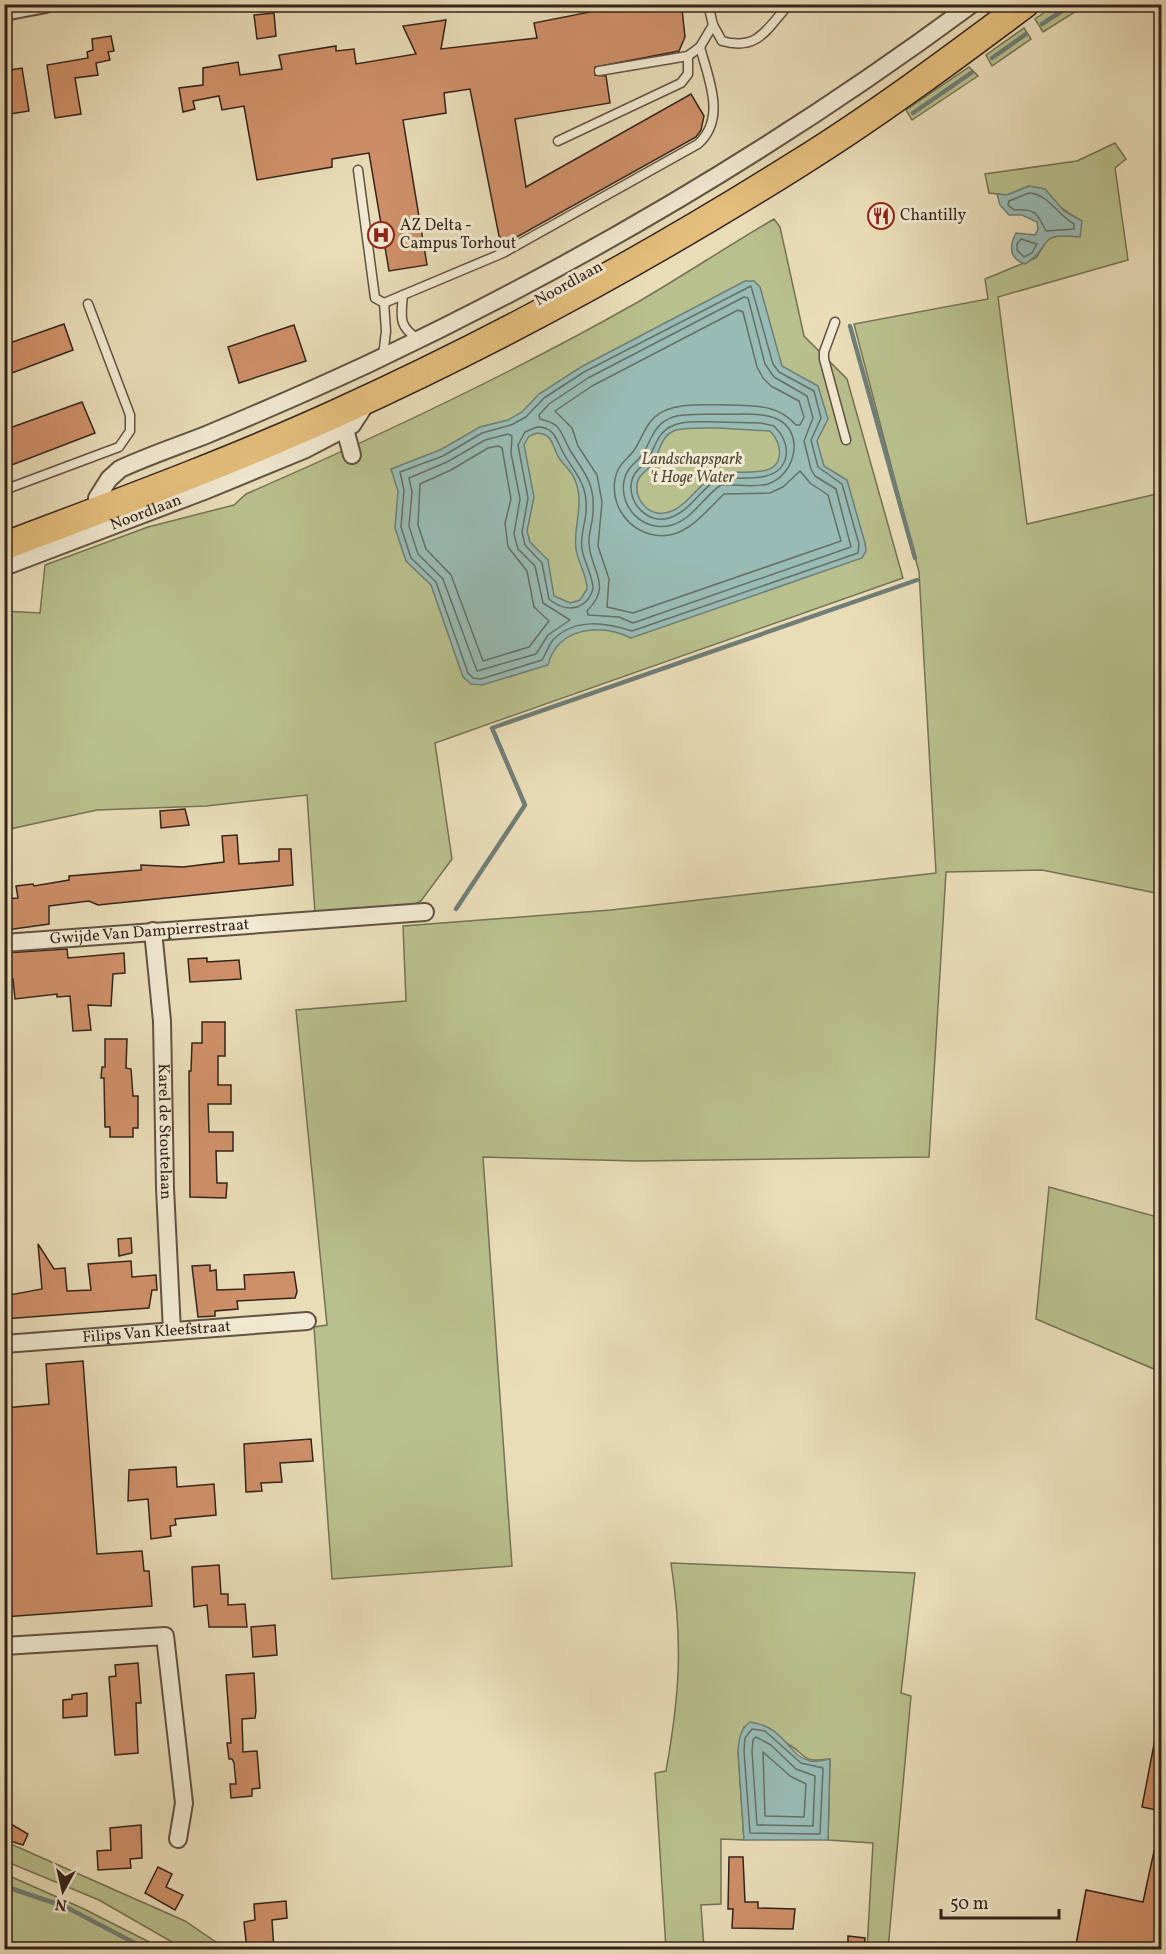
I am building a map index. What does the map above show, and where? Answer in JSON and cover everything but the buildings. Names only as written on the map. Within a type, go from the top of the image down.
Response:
[{"type":"main road","name":"Noordlaan","points":[[4,528],[97,498],[303,415],[401,370],[554,293],[667,229],[806,144],[915,70],[1004,4]]},
{"type":"main road","name":"Noordlaan","points":[[4,546],[198,472],[370,398],[524,322],[667,244],[817,152],[1025,4]]},
{"type":"street","points":[[4,12],[46,4]]},
{"type":"street","name":"Noordlaan","points":[[97,498],[109,479],[120,469],[264,411],[383,357],[555,270],[691,192],[841,97],[972,4]]},
{"type":"street","name":"Noordlaan","points":[[4,567],[204,492],[345,429],[362,413],[370,398]]},
{"type":"street","points":[[345,429],[352,455]]},
{"type":"street","name":"Gwijde Van Dampierrestraat","points":[[4,943],[425,912]]},
{"type":"street","name":"Karel de Stoutelaan","points":[[153,931],[162,1021],[165,1188],[172,1331]]},
{"type":"street","name":"Filips Van Kleefstraat","points":[[4,1344],[307,1321]]},
{"type":"street","points":[[4,1647],[165,1636],[184,1803],[178,1839]]},
{"type":"lane","points":[[708,4],[712,26],[722,41],[749,45],[789,4]]},
{"type":"lane","points":[[599,71],[688,56],[700,47],[712,26]]},
{"type":"lane","points":[[384,303],[503,253],[698,144],[706,137],[711,127],[714,97],[700,47]]},
{"type":"lane","points":[[558,141],[681,83],[688,74],[688,56]]},
{"type":"lane","points":[[358,170],[375,298],[384,303]]},
{"type":"lane","points":[[403,295],[401,318],[406,331],[419,339]]},
{"type":"lane","points":[[383,357],[386,330],[384,303]]},
{"type":"lane","points":[[4,490],[119,447],[130,431],[129,415],[88,304]]},
{"type":"lane","points":[[835,322],[824,352],[846,440]]},
{"type":"green space","points":[[1057,4],[1086,5],[1043,32],[1035,19]]},
{"type":"green space","points":[[1024,28],[1031,39],[992,66],[986,55]]},
{"type":"green space","points":[[969,67],[978,76],[912,120],[906,110]]},
{"type":"green space","points":[[1115,143],[1126,159],[1115,168],[1128,260],[998,297],[1027,524],[1161,493],[1161,894],[1042,870],[946,872],[929,1157],[637,1161],[483,1157],[512,1566],[332,1579],[314,1327],[327,1325],[296,1010],[406,1001],[403,926],[611,910],[936,873],[919,572],[854,324],[988,299],[985,279],[1036,258],[1048,238],[1063,235],[1081,221],[1029,186],[1007,195],[989,193],[985,174],[1077,161]]},
{"type":"green space","name":"Landschapspark 't Hoge Water","points":[[774,219],[780,227],[804,336],[847,379],[903,578],[435,743],[452,859],[421,901],[413,905],[315,913],[307,795],[206,806],[97,810],[5,830],[4,611],[40,613],[45,565],[148,527],[234,505],[246,494],[395,427],[590,329]]},
{"type":"green space","points":[[1049,1187],[1161,1218],[1161,1372],[1036,1319]]},
{"type":"green space","points":[[671,1563],[915,1573],[901,1693],[911,1696],[888,1949],[867,1949],[873,1843],[828,1840],[830,1759],[805,1758],[783,1741],[744,1727],[738,1751],[744,1840],[721,1839],[721,1904],[701,1905],[704,1949],[666,1949],[655,1773],[666,1771],[677,1692],[677,1618]]},
{"type":"green space","points":[[4,1841],[185,1921],[226,1949],[184,1949],[99,1900],[5,1861]]},
{"type":"green space","points":[[5,1874],[84,1909],[163,1949],[5,1949]]},
{"type":"water","points":[[1029,186],[1045,189],[1064,211],[1082,221],[1080,237],[1050,238],[1040,251],[1025,264],[1013,255],[1012,243],[1016,233],[1035,235],[1038,229],[1037,222],[1022,215],[1009,215],[1000,205],[997,194],[1007,195]]},
{"type":"water","points":[[745,281],[754,281],[760,287],[782,366],[818,386],[828,419],[817,441],[824,466],[847,480],[865,543],[866,551],[862,558],[631,638],[606,631],[582,632],[570,636],[561,643],[553,652],[548,665],[482,685],[471,684],[463,677],[431,585],[406,561],[395,528],[398,491],[391,469],[440,450],[480,427],[508,420],[522,412],[539,394],[581,367]],"holes":[[[718,428],[770,431],[779,449],[778,460],[775,465],[762,471],[718,472],[676,509],[662,513],[650,511],[639,497],[637,484],[641,475],[653,463],[667,436],[681,429]],[[537,433],[550,438],[559,458],[574,477],[578,489],[576,549],[587,589],[580,600],[570,603],[554,596],[548,560],[530,542],[527,531],[534,497],[524,445],[529,436]]]},
{"type":"water","points":[[750,1722],[762,1725],[779,1735],[796,1754],[803,1758],[810,1761],[830,1759],[828,1840],[744,1840],[738,1751],[742,1731]]},
{"type":"waterway","points":[[1042,24],[1073,4]]},
{"type":"waterway","points":[[992,58],[1026,34]]},
{"type":"waterway","points":[[913,113],[971,73]]},
{"type":"waterway","points":[[850,326],[915,558]]},
{"type":"waterway","points":[[456,909],[525,805],[492,728],[917,580]]},
{"type":"waterway","points":[[4,1886],[66,1907],[148,1950]]},
{"type":"place","name":"Chantilly","points":[[881,216]]},
{"type":"place","name":"AZ Delta - Campus Torhout","points":[[381,235]]}]
